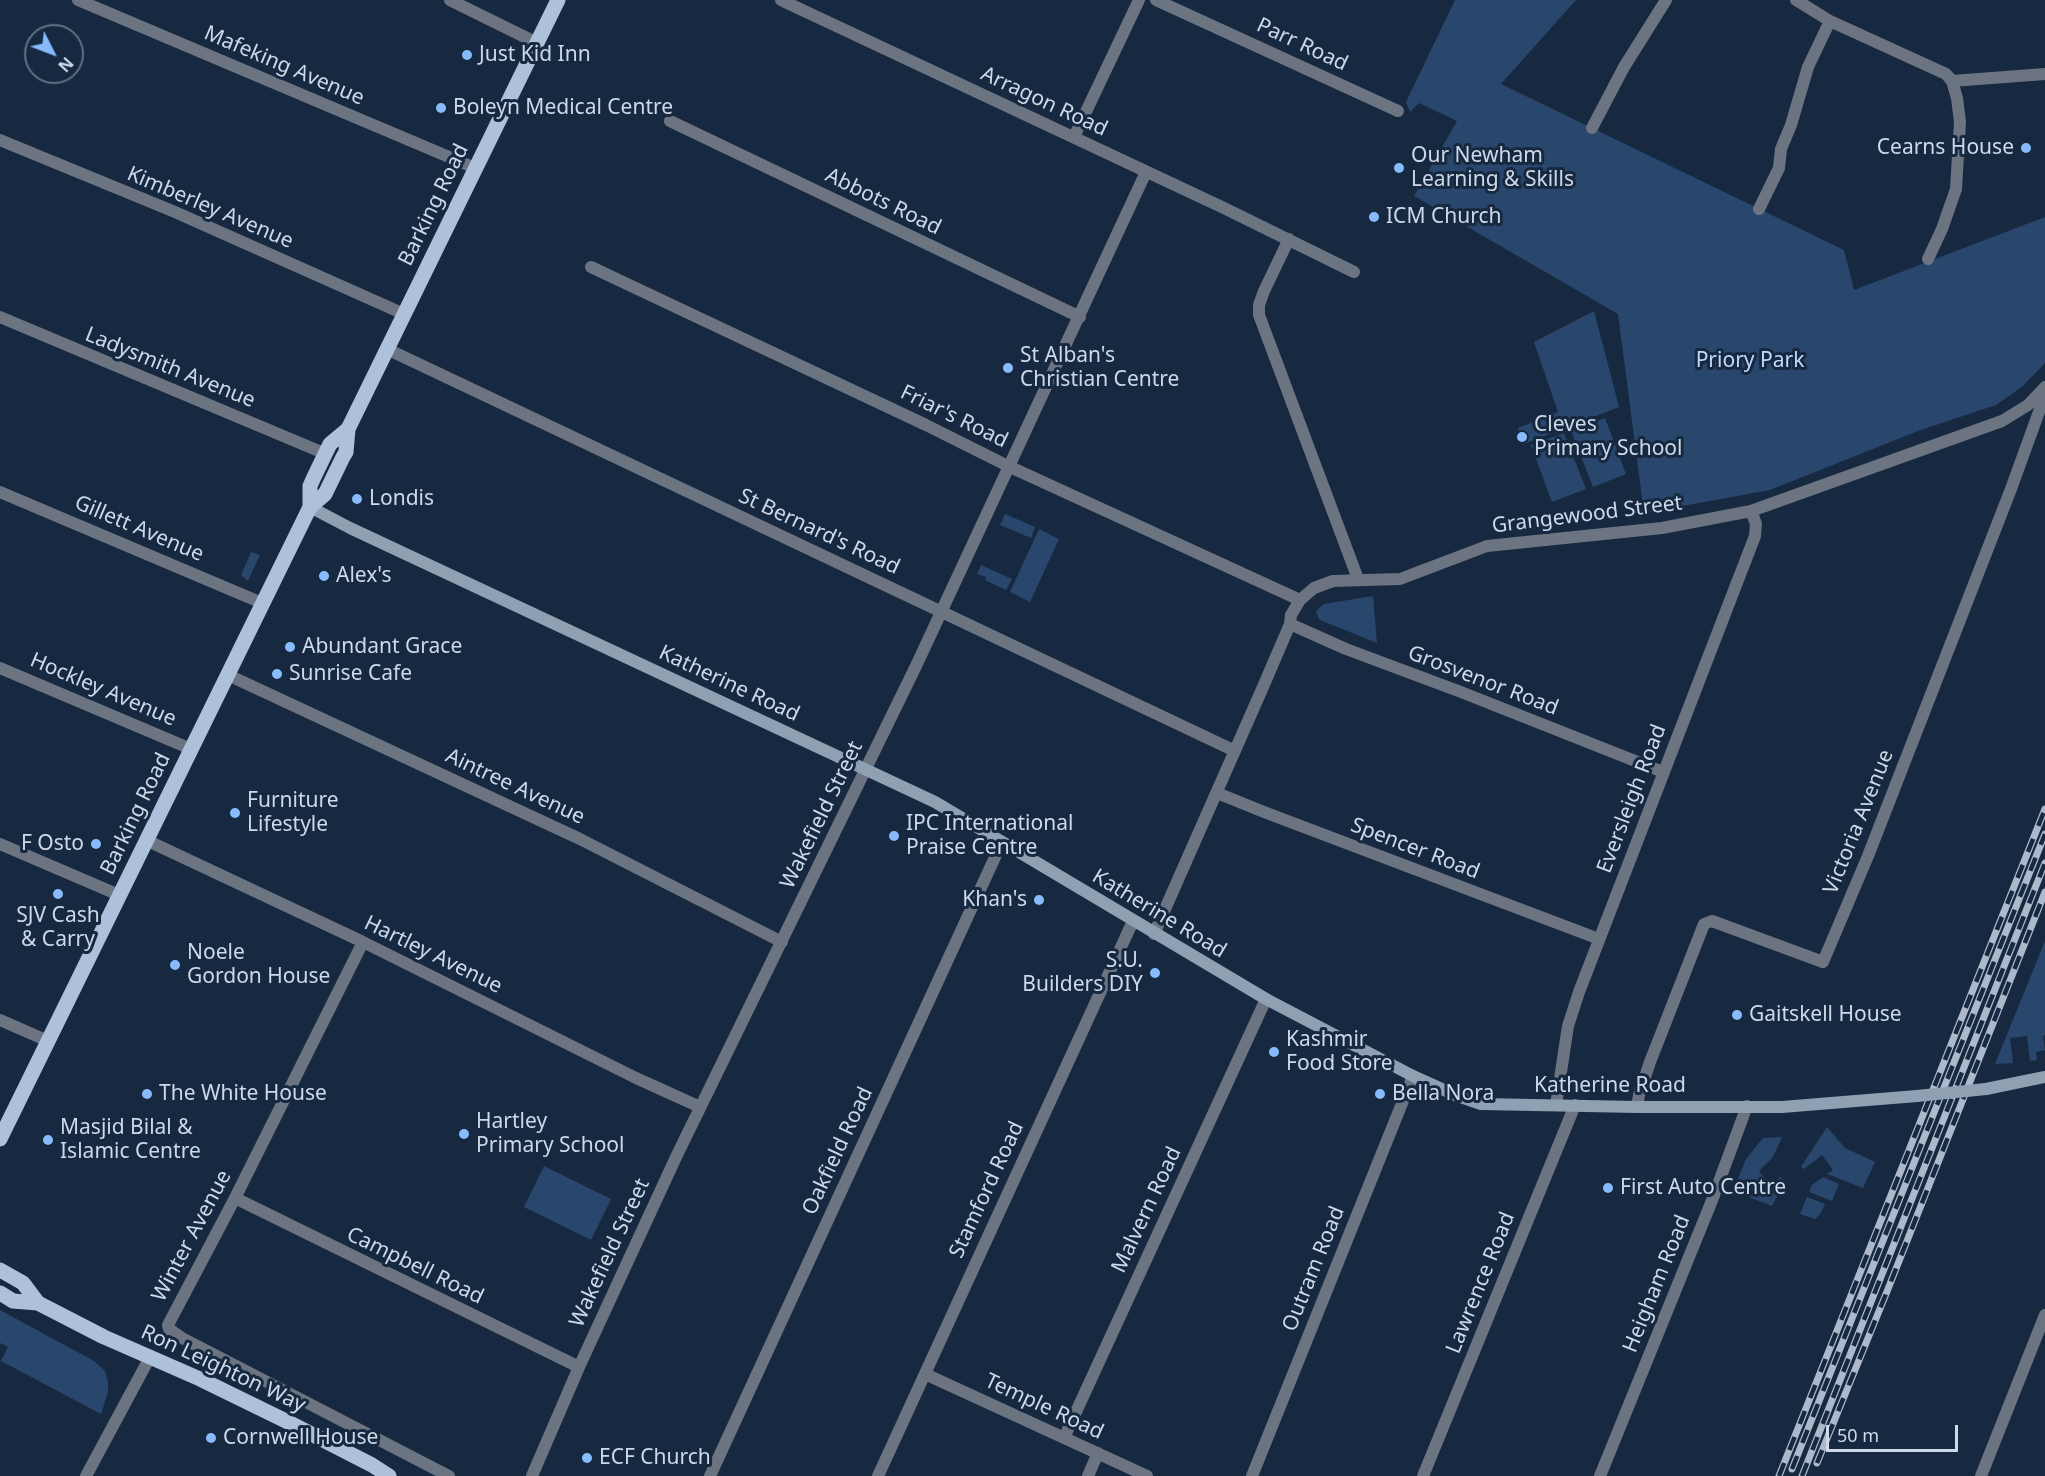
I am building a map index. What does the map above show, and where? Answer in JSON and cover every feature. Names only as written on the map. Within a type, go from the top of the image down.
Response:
[{"type":"main road","name":"Barking Road","points":[[0,1139],[310,507],[325,494],[346,452],[348,429],[558,0]]},
{"type":"main road","name":"Barking Road","points":[[310,507],[310,486],[330,444],[348,429]]},
{"type":"main road","name":"Katherine Road","points":[[310,507],[350,528],[935,802],[1266,999],[1413,1076],[1481,1104],[1782,1107],[1986,1089],[2045,1077]]},
{"type":"main road","name":"Ron Leighton Way","points":[[0,1270],[23,1283],[38,1303]]},
{"type":"main road","name":"Ron Leighton Way","points":[[0,1293],[14,1300],[38,1303],[104,1337],[288,1422],[389,1476]]},
{"type":"street","name":"Mafeking Avenue","points":[[78,0],[475,168]]},
{"type":"street","points":[[450,0],[537,43]]},
{"type":"street","name":"Arragon Road","points":[[781,0],[1289,239],[1354,272]]},
{"type":"street","points":[[1074,137],[1139,0]]},
{"type":"street","name":"Parr Road","points":[[1156,0],[1398,111]]},
{"type":"street","points":[[1592,128],[1624,67],[1666,0]]},
{"type":"street","points":[[1796,0],[1830,21],[1946,74],[1952,81],[1960,122],[1956,189],[1942,229],[1928,259]]},
{"type":"street","points":[[1759,209],[1779,168],[1781,149],[1808,67],[1830,21]]},
{"type":"street","points":[[1952,81],[2045,74]]},
{"type":"street","name":"Abbots Road","points":[[670,121],[1080,317]]},
{"type":"street","name":"Kimberley Avenue","points":[[0,140],[175,212],[404,314]]},
{"type":"street","name":"Wakefield Street","points":[[532,1476],[579,1367],[700,1107],[867,769],[1146,172]]},
{"type":"street","points":[[1289,239],[1264,291],[1259,305],[1259,315],[1358,579]]},
{"type":"street","name":"Friar's Road","points":[[591,267],[1008,466],[1300,600]]},
{"type":"street","name":"Ladysmith Avenue","points":[[0,317],[326,454]]},
{"type":"street","name":"St Bernard's Road","points":[[387,349],[1235,751]]},
{"type":"street","name":"Grangewood Street","points":[[1300,600],[1314,588],[1333,580],[1400,579],[1487,546],[1662,528],[1751,512],[2002,421],[2028,405],[2045,387]]},
{"type":"street","name":"Victoria Avenue","points":[[1637,1107],[1650,1062],[1704,924],[1712,921],[1823,962],[1868,856],[2011,489],[2045,395]]},
{"type":"street","name":"Gillett Avenue","points":[[0,492],[262,603]]},
{"type":"street","name":"Eversleigh Road","points":[[1556,1105],[1568,1026],[1599,939],[1755,536],[1756,524],[1751,512]]},
{"type":"street","points":[[1154,934],[1290,624],[1291,615],[1300,600]]},
{"type":"street","name":"Grosvenor Road","points":[[1290,624],[1346,649],[1663,772]]},
{"type":"street","name":"Hockley Avenue","points":[[0,668],[191,749]]},
{"type":"street","name":"Aintree Avenue","points":[[228,675],[580,839],[782,942]]},
{"type":"street","name":"Spencer Road","points":[[1217,793],[1599,939]]},
{"type":"street","name":"Hartley Avenue","points":[[147,840],[363,942],[636,1078],[700,1107]]},
{"type":"street","name":"Oakfield Road","points":[[710,1476],[1002,842]]},
{"type":"street","points":[[0,844],[119,895]]},
{"type":"street","name":"Stamford Road","points":[[878,1476],[1132,921]]},
{"type":"street","name":"Winter Avenue","points":[[363,942],[235,1198],[168,1325],[169,1329],[191,1343],[450,1476]]},
{"type":"street","name":"Malvern Road","points":[[1064,1438],[1266,999]]},
{"type":"street","points":[[0,1020],[48,1041]]},
{"type":"street","name":"Outram Road","points":[[1252,1476],[1413,1076]]},
{"type":"street","name":"Lawrence Road","points":[[1423,1476],[1575,1105]]},
{"type":"street","name":"Heigham Road","points":[[1600,1476],[1713,1198],[1747,1106]]},
{"type":"street","name":"Campbell Road","points":[[235,1198],[579,1367]]},
{"type":"street","points":[[1981,1476],[2045,1315]]},
{"type":"street","points":[[86,1476],[150,1357]]},
{"type":"street","name":"Temple Road","points":[[925,1374],[1147,1476]]},
{"type":"street","points":[[1088,1476],[1098,1453]]},
{"type":"green space","name":"Priory Park","points":[[1455,0],[1576,0],[1501,84],[1844,250],[1854,290],[2045,217],[2045,363],[2023,386],[1996,405],[1918,431],[1770,490],[1644,513],[1618,314],[1414,196],[1457,121],[1419,103],[1410,112],[1406,102]]},
{"type":"green space","points":[[1594,311],[1619,407],[1524,444],[1518,428],[1558,412],[1534,342]]},
{"type":"green space","points":[[1605,418],[1626,474],[1593,487],[1571,431]]},
{"type":"green space","points":[[1564,433],[1586,489],[1552,502],[1531,445]]},
{"type":"green space","points":[[1005,514],[1035,527],[1031,538],[1000,525]]},
{"type":"green space","points":[[1039,529],[1059,539],[1030,602],[1010,592]]},
{"type":"green space","points":[[251,552],[260,555],[248,581],[241,575]]},
{"type":"green space","points":[[981,565],[1012,579],[1006,590],[977,574]]},
{"type":"green space","points":[[1373,596],[1377,643],[1320,620],[1316,611],[1324,604]]},
{"type":"green space","points":[[2045,941],[2045,1035],[2043,1036],[2045,1050],[2036,1052],[2037,1060],[2030,1061],[2027,1036],[2010,1038],[2013,1063],[1995,1064]]},
{"type":"green space","points":[[1827,1127],[1845,1148],[1875,1162],[1863,1188],[1827,1174],[1833,1170],[1822,1155],[1804,1169],[1801,1167]]},
{"type":"green space","points":[[1782,1137],[1773,1157],[1759,1171],[1771,1185],[1780,1177],[1785,1181],[1772,1206],[1733,1191],[1746,1159],[1763,1138]]},
{"type":"green space","points":[[544,1166],[611,1199],[591,1240],[524,1207]]},
{"type":"green space","points":[[1823,1177],[1839,1184],[1832,1201],[1809,1192],[1812,1185]]},
{"type":"green space","points":[[1807,1197],[1825,1204],[1815,1219],[1800,1214]]},
{"type":"green space","points":[[0,1310],[94,1361],[105,1371],[108,1392],[101,1414],[1,1361],[8,1347],[0,1343]]},
{"type":"railway","points":[[1779,1476],[2045,809]]},
{"type":"railway","points":[[1792,1469],[2045,834]]},
{"type":"railway","points":[[1802,1476],[2045,863]]},
{"type":"railway","points":[[1817,1463],[2045,892]]},
{"type":"place","name":"Just Kid Inn","points":[[467,55]]},
{"type":"place","name":"Boleyn Medical Centre","points":[[441,108]]},
{"type":"place","name":"Cearns House","points":[[2026,148]]},
{"type":"place","name":"Our Newham Learning & Skills","points":[[1399,168]]},
{"type":"place","name":"ICM Church","points":[[1374,217]]},
{"type":"place","name":"St Alban's Christian Centre","points":[[1008,368]]},
{"type":"place","name":"Cleves Primary School","points":[[1522,437]]},
{"type":"place","name":"Londis","points":[[357,499]]},
{"type":"place","name":"Alex's","points":[[324,576]]},
{"type":"place","name":"Abundant Grace","points":[[290,647]]},
{"type":"place","name":"Sunrise Cafe","points":[[277,674]]},
{"type":"place","name":"Furniture Lifestyle","points":[[235,813]]},
{"type":"place","name":"IPC International Praise Centre","points":[[894,836]]},
{"type":"place","name":"F Osto","points":[[96,844]]},
{"type":"place","name":"SJV Cash & Carry","points":[[58,894]]},
{"type":"place","name":"Khan's","points":[[1039,900]]},
{"type":"place","name":"Noele Gordon House","points":[[175,965]]},
{"type":"place","name":"S.U. Builders DIY","points":[[1155,973]]},
{"type":"place","name":"Gaitskell House","points":[[1737,1015]]},
{"type":"place","name":"Kashmir Food Store","points":[[1274,1052]]},
{"type":"place","name":"The White House","points":[[147,1094]]},
{"type":"place","name":"Bella Nora","points":[[1380,1094]]},
{"type":"place","name":"Hartley Primary School","points":[[464,1134]]},
{"type":"place","name":"Masjid Bilal & Islamic Centre","points":[[48,1140]]},
{"type":"place","name":"First Auto Centre","points":[[1608,1188]]},
{"type":"place","name":"Cornwell House","points":[[211,1438]]},
{"type":"place","name":"ECF Church","points":[[587,1458]]}]
